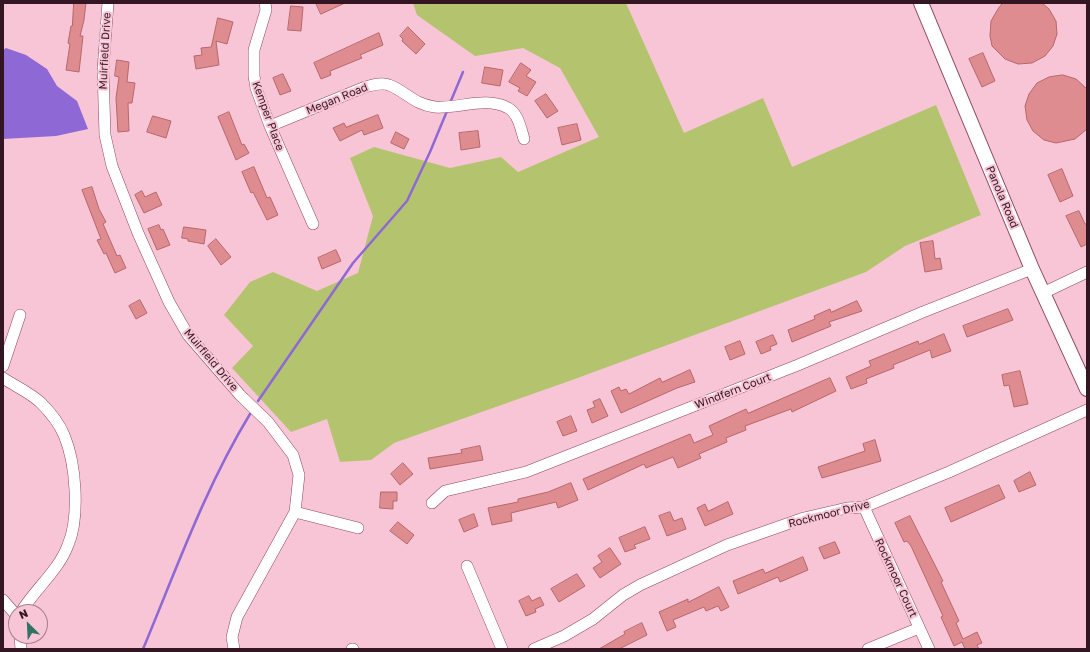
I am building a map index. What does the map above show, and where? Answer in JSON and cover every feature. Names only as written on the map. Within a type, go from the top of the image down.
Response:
[{"type":"main road","name":"Panola Road","points":[[921,3],[1032,269],[1087,389]]},
{"type":"street","name":"Muirfield Drive","points":[[108,3],[103,70],[103,112],[105,136],[123,195],[169,302],[188,335],[240,395],[268,422],[293,455],[299,475],[295,512],[237,617],[232,637],[234,649]]},
{"type":"street","name":"Kemper Place","points":[[266,3],[266,10],[254,50],[254,76],[270,126],[313,224]]},
{"type":"street","name":"Megan Road","points":[[270,126],[365,87],[379,84],[389,85],[420,104],[437,107],[498,103],[510,108],[517,118],[524,139]]},
{"type":"street","name":"Windfern Court","points":[[432,503],[444,492],[526,472],[798,365],[923,312],[1032,269]]},
{"type":"street","points":[[1043,294],[1087,272]]},
{"type":"street","points":[[3,366],[20,315]]},
{"type":"street","points":[[3,378],[40,402],[56,421],[64,435],[70,456],[76,508],[74,526],[68,546],[27,604]]},
{"type":"street","name":"Rockmoor Drive","points":[[534,649],[564,636],[594,619],[623,595],[640,585],[727,545],[804,518],[847,508],[864,507],[949,472],[1087,410]]},
{"type":"street","name":"Rockmoor Court","points":[[864,507],[929,649]]},
{"type":"street","points":[[295,512],[358,528]]},
{"type":"street","points":[[467,566],[502,649]]},
{"type":"street","points":[[868,649],[919,628]]},
{"type":"green space","points":[[413,3],[626,3],[684,133],[763,98],[792,167],[936,105],[981,215],[905,246],[866,272],[572,380],[394,443],[371,460],[340,462],[327,419],[291,432],[232,368],[253,346],[224,315],[250,282],[273,272],[317,291],[358,273],[373,216],[350,158],[374,147],[450,168],[501,157],[518,172],[599,137],[560,68],[523,48],[475,56],[417,15]]},
{"type":"shaded area","points":[[6,48],[26,55],[47,69],[57,86],[77,101],[88,129],[56,136],[3,139],[3,50]]},
{"type":"building","points":[[74,3],[86,3],[80,36],[83,36],[79,72],[66,70],[70,44],[68,43],[72,26]]},
{"type":"building","points":[[316,3],[345,3],[321,14]]},
{"type":"building","points":[[1003,3],[1042,3],[1049,9],[1056,21],[1057,34],[1053,46],[1045,56],[1032,63],[1018,64],[1005,59],[992,46],[990,36],[991,21]]},
{"type":"building","points":[[291,6],[303,7],[301,31],[288,30]]},
{"type":"building","points":[[218,18],[233,22],[227,44],[216,41],[219,65],[196,69],[194,56],[202,55],[201,48],[211,47]]},
{"type":"building","points":[[408,27],[425,44],[416,54],[402,41],[403,39],[400,36]]},
{"type":"building","points":[[379,33],[383,45],[360,55],[362,58],[330,71],[331,75],[321,79],[314,63]]},
{"type":"building","points":[[983,53],[995,81],[982,87],[969,59]]},
{"type":"building","points":[[117,60],[129,62],[127,82],[135,83],[132,103],[128,103],[129,131],[118,132],[116,98],[119,77],[115,76]]},
{"type":"building","points":[[521,63],[531,70],[526,76],[536,82],[527,96],[518,91],[520,88],[509,82]]},
{"type":"building","points":[[485,67],[503,70],[500,86],[482,83]]},
{"type":"building","points":[[283,74],[291,91],[280,95],[273,78]]},
{"type":"building","points":[[1063,75],[1076,79],[1087,89],[1087,129],[1075,139],[1056,143],[1044,140],[1033,131],[1027,120],[1025,106],[1029,94],[1037,83],[1049,77]]},
{"type":"building","points":[[546,94],[558,111],[547,118],[535,101]]},
{"type":"building","points":[[229,112],[242,145],[244,144],[249,153],[236,160],[218,117]]},
{"type":"building","points":[[378,115],[383,128],[364,135],[362,130],[340,141],[333,128],[344,123],[346,127]]},
{"type":"building","points":[[153,116],[171,121],[166,138],[147,132]]},
{"type":"building","points":[[577,124],[581,140],[562,145],[558,128]]},
{"type":"building","points":[[478,131],[480,147],[461,150],[459,133]]},
{"type":"building","points":[[396,132],[409,139],[404,149],[391,143]]},
{"type":"building","points":[[254,167],[267,198],[270,197],[278,215],[267,220],[253,192],[251,193],[242,172]]},
{"type":"building","points":[[1062,169],[1073,196],[1060,202],[1048,175]]},
{"type":"building","points":[[92,187],[99,209],[106,222],[103,224],[117,256],[120,255],[126,268],[115,273],[106,253],[104,254],[97,240],[101,239],[82,190]]},
{"type":"building","points":[[142,191],[145,197],[156,192],[162,205],[144,213],[135,195]]},
{"type":"building","points":[[1079,211],[1085,224],[1087,224],[1087,244],[1081,247],[1066,216]]},
{"type":"building","points":[[159,225],[161,230],[163,229],[170,245],[157,250],[148,229]]},
{"type":"building","points":[[184,227],[206,230],[204,244],[188,241],[188,239],[182,238]]},
{"type":"building","points":[[216,239],[231,257],[221,265],[208,246]]},
{"type":"building","points":[[933,241],[935,259],[940,258],[942,269],[925,272],[920,243]]},
{"type":"building","points":[[336,250],[341,261],[322,269],[318,258]]},
{"type":"building","points":[[140,300],[147,313],[136,319],[129,306]]},
{"type":"building","points":[[857,301],[862,311],[829,322],[831,326],[792,342],[788,330],[815,319],[814,316],[830,309],[831,312]]},
{"type":"building","points":[[1008,309],[1013,320],[967,337],[963,326]]},
{"type":"building","points":[[944,334],[951,351],[932,358],[930,350],[893,365],[894,368],[866,379],[867,383],[851,389],[846,377],[871,366],[869,361],[918,341],[919,344]]},
{"type":"building","points":[[773,335],[777,344],[770,347],[771,350],[761,354],[756,342]]},
{"type":"building","points":[[740,341],[745,354],[730,360],[725,347]]},
{"type":"building","points":[[690,370],[695,382],[677,388],[621,413],[611,391],[619,387],[621,391],[626,389],[629,394],[660,378],[662,382]]},
{"type":"building","points":[[1020,371],[1028,404],[1014,407],[1009,385],[1004,386],[1002,375]]},
{"type":"building","points":[[830,378],[836,391],[792,412],[791,409],[745,426],[746,430],[726,438],[727,442],[699,454],[701,458],[678,468],[673,457],[646,468],[644,464],[588,490],[583,479],[690,434],[694,443],[713,435],[709,426],[746,409],[748,413]]},
{"type":"building","points":[[600,399],[608,416],[592,423],[587,410],[595,407],[593,402]]},
{"type":"building","points":[[571,416],[577,431],[563,436],[557,422]]},
{"type":"building","points":[[875,440],[881,461],[822,478],[818,467],[865,451],[863,444]]},
{"type":"building","points":[[480,446],[483,460],[430,469],[428,458],[462,453],[461,450]]},
{"type":"building","points":[[403,463],[413,474],[400,485],[391,474]]},
{"type":"building","points":[[1030,472],[1036,485],[1019,492],[1014,481]]},
{"type":"building","points":[[571,483],[578,500],[558,508],[556,502],[511,513],[512,521],[492,525],[488,508],[518,502],[518,499],[548,492]]},
{"type":"building","points":[[999,485],[1005,498],[951,522],[945,508]]},
{"type":"building","points":[[381,492],[397,492],[397,501],[393,501],[393,509],[380,508]]},
{"type":"building","points":[[728,502],[733,514],[705,526],[697,508],[705,504],[708,511]]},
{"type":"building","points":[[670,512],[674,521],[682,518],[686,529],[667,536],[659,516]]},
{"type":"building","points":[[474,514],[478,526],[464,532],[459,520]]},
{"type":"building","points":[[910,516],[943,581],[941,582],[959,621],[956,623],[963,639],[977,632],[982,643],[977,645],[979,649],[965,649],[962,642],[954,646],[941,617],[943,616],[911,546],[907,541],[904,542],[895,523]]},
{"type":"building","points":[[398,522],[414,535],[407,544],[390,531]]},
{"type":"building","points":[[645,527],[650,539],[634,545],[636,548],[625,552],[619,538]]},
{"type":"building","points":[[835,542],[840,553],[824,559],[819,548]]},
{"type":"building","points":[[610,548],[621,564],[600,578],[593,568],[602,562],[598,556]]},
{"type":"building","points":[[803,557],[808,570],[780,582],[778,577],[738,594],[733,581],[763,569],[765,573]]},
{"type":"building","points":[[577,574],[585,586],[559,602],[551,589]]},
{"type":"building","points":[[719,587],[729,607],[721,611],[718,606],[706,611],[704,607],[673,620],[676,627],[667,631],[659,612],[688,599],[688,602]]},
{"type":"building","points":[[529,596],[532,601],[540,597],[544,605],[535,609],[536,612],[526,616],[519,601]]},
{"type":"building","points":[[642,623],[647,635],[619,649],[599,649],[625,634],[624,632]]},
{"type":"waterway","points":[[450,103],[463,72]]},
{"type":"waterway","points":[[258,401],[353,263],[407,201],[447,111]]},
{"type":"waterway","points":[[143,649],[179,559],[205,500],[250,414]]}]
